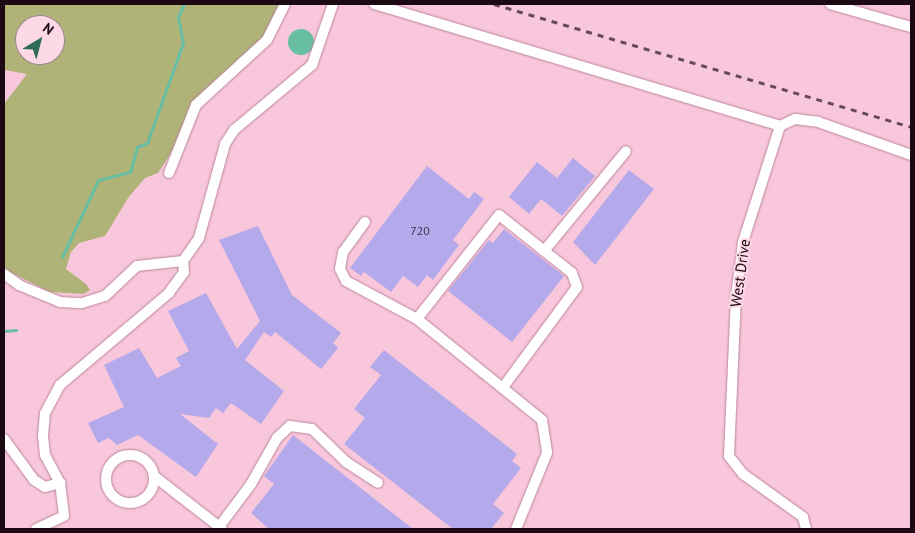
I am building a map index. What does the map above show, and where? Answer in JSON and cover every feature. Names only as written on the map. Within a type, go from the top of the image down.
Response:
[{"type":"street","points":[[169,173],[196,105],[268,40],[285,4]]},
{"type":"street","points":[[36,529],[64,516],[60,483],[46,454],[43,436],[45,413],[60,385],[169,293],[184,272],[184,261],[199,238],[225,144],[234,130],[312,65],[333,4]]},
{"type":"street","points":[[374,4],[780,126],[795,118],[818,122],[911,155]]},
{"type":"street","points":[[830,4],[911,26]]},
{"type":"street","name":"West Drive","points":[[780,126],[739,265],[728,447],[743,474],[803,516],[806,529]]},
{"type":"street","points":[[544,251],[626,151]]},
{"type":"street","points":[[417,319],[499,215],[572,273],[577,287],[504,386]]},
{"type":"street","points":[[365,222],[343,252],[340,269],[346,281],[417,319],[504,386],[542,420],[546,435],[547,453],[516,529]]},
{"type":"street","points":[[4,274],[18,285],[60,302],[82,304],[105,296],[137,266],[184,261]]},
{"type":"street","points":[[154,476],[150,492],[136,502],[115,497],[106,482],[114,462],[129,455],[146,461],[154,476],[220,528],[251,484],[276,438],[290,426],[312,429],[346,462],[378,483]]},
{"type":"street","points":[[4,439],[34,480],[44,487],[60,483]]},
{"type":"shaded area","points":[[4,4],[281,4],[268,35],[197,99],[171,153],[158,173],[145,178],[128,198],[105,236],[79,243],[71,252],[66,269],[86,284],[90,290],[83,294],[50,292],[4,269],[4,104],[27,74],[4,70]]},
{"type":"shaded area","points":[[301,29],[310,33],[314,42],[310,51],[301,55],[292,51],[288,42],[292,33]]},
{"type":"building","points":[[573,158],[595,176],[562,216],[541,199],[529,214],[509,197],[537,162],[557,178]]},
{"type":"building","points":[[427,166],[469,199],[474,192],[484,199],[453,240],[459,245],[433,280],[427,275],[418,287],[403,276],[391,292],[364,272],[361,276],[350,268]]},
{"type":"building","points":[[629,170],[654,189],[595,265],[573,242]]},
{"type":"building","points":[[258,226],[292,295],[341,333],[333,343],[338,348],[321,369],[275,332],[271,337],[264,332],[245,360],[284,391],[261,424],[231,403],[223,413],[216,408],[209,418],[180,414],[218,444],[196,477],[138,435],[117,445],[109,438],[98,443],[88,423],[124,407],[104,365],[139,348],[157,378],[181,366],[176,358],[189,351],[168,311],[206,293],[237,349],[260,321],[219,240]]},
{"type":"building","points":[[504,229],[564,276],[512,342],[448,291],[489,240],[493,243]]},
{"type":"building","points":[[384,350],[517,454],[512,461],[521,468],[493,504],[504,513],[491,529],[453,529],[344,444],[365,418],[354,409],[381,375],[370,367]]},
{"type":"building","points":[[293,435],[413,529],[269,529],[251,513],[274,484],[264,476]]},
{"type":"waterway","points":[[62,257],[98,180],[130,172],[137,147],[147,143],[183,43],[178,17],[184,4]]},
{"type":"waterway","points":[[4,331],[16,330]]},
{"type":"railway","points":[[494,4],[911,127]]}]
